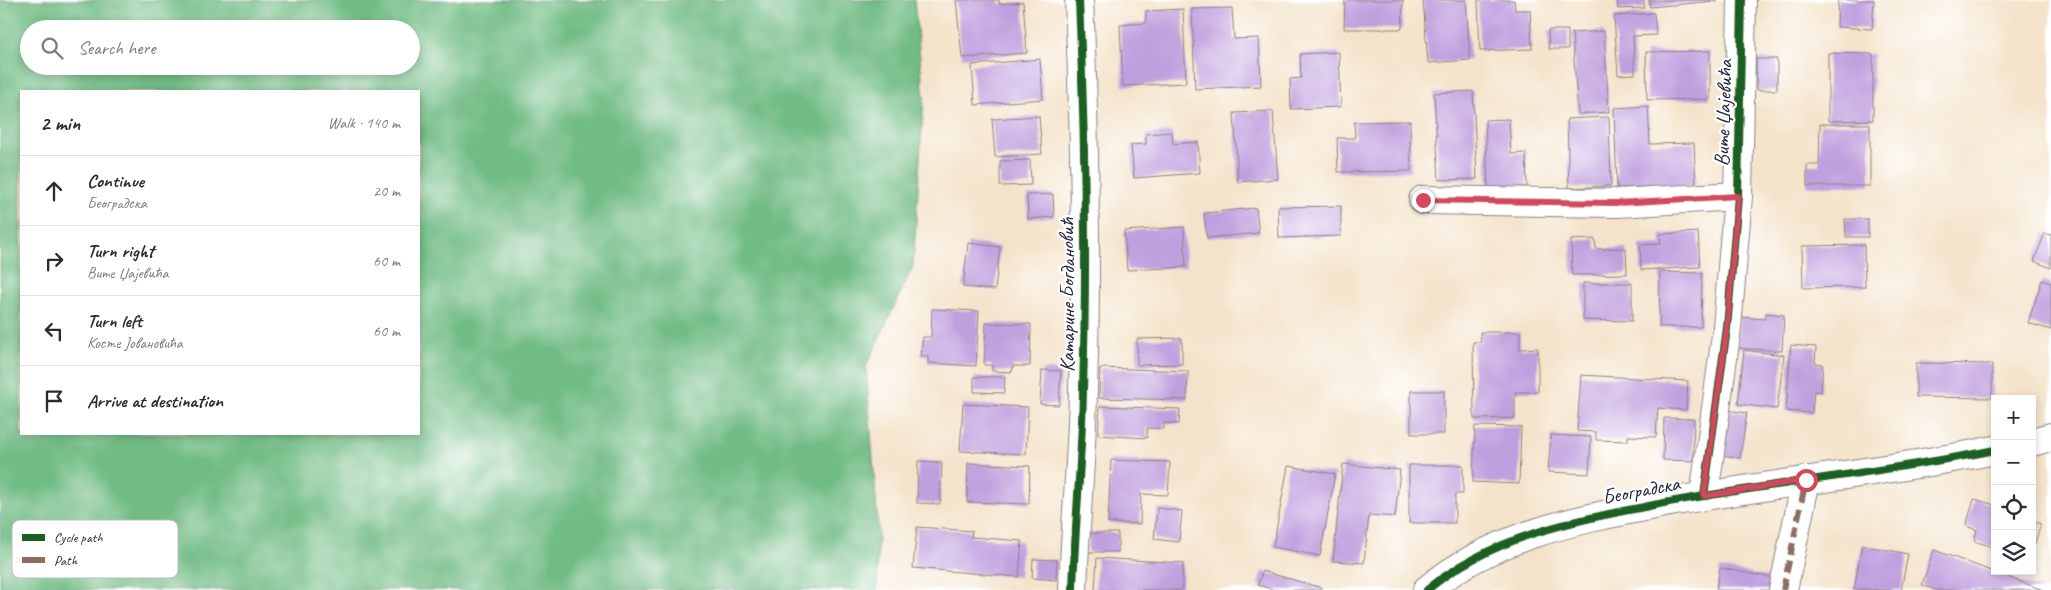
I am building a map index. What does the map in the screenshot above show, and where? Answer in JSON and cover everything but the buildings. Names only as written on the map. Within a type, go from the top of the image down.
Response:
[{"type":"street","name":"Катарине Богдановић","points":[[1074,590],[1084,391],[1084,112],[1079,0]]},
{"type":"street","name":"Вите Џајевића","points":[[1704,496],[1727,328],[1738,196],[1742,0]]},
{"type":"street","points":[[1423,200],[1617,203],[1738,196]]},
{"type":"street","points":[[2036,441],[2051,437]]},
{"type":"street","name":"Београдска","points":[[1427,590],[1457,568],[1517,538],[1589,518],[1704,496],[1940,461],[1991,451]]},
{"type":"street","points":[[1782,590],[1806,480]]},
{"type":"green space","points":[[0,0],[914,0],[924,97],[913,266],[866,367],[878,526],[877,590],[0,590]]},
{"type":"marked path","points":[[1783,590],[1806,480]]},
{"type":"cycle path","points":[[1073,590],[1080,465],[1085,292],[1084,146],[1079,0]]},
{"type":"cycle path","points":[[1704,496],[1727,328],[1738,196],[1742,0]]},
{"type":"cycle path","points":[[1427,590],[1453,571],[1508,543],[1537,532],[1597,516],[1743,490],[1911,465],[1991,451]]},
{"type":"route","points":[[1423,200],[1617,203],[1738,196],[1727,328],[1704,496],[1806,480]]}]
